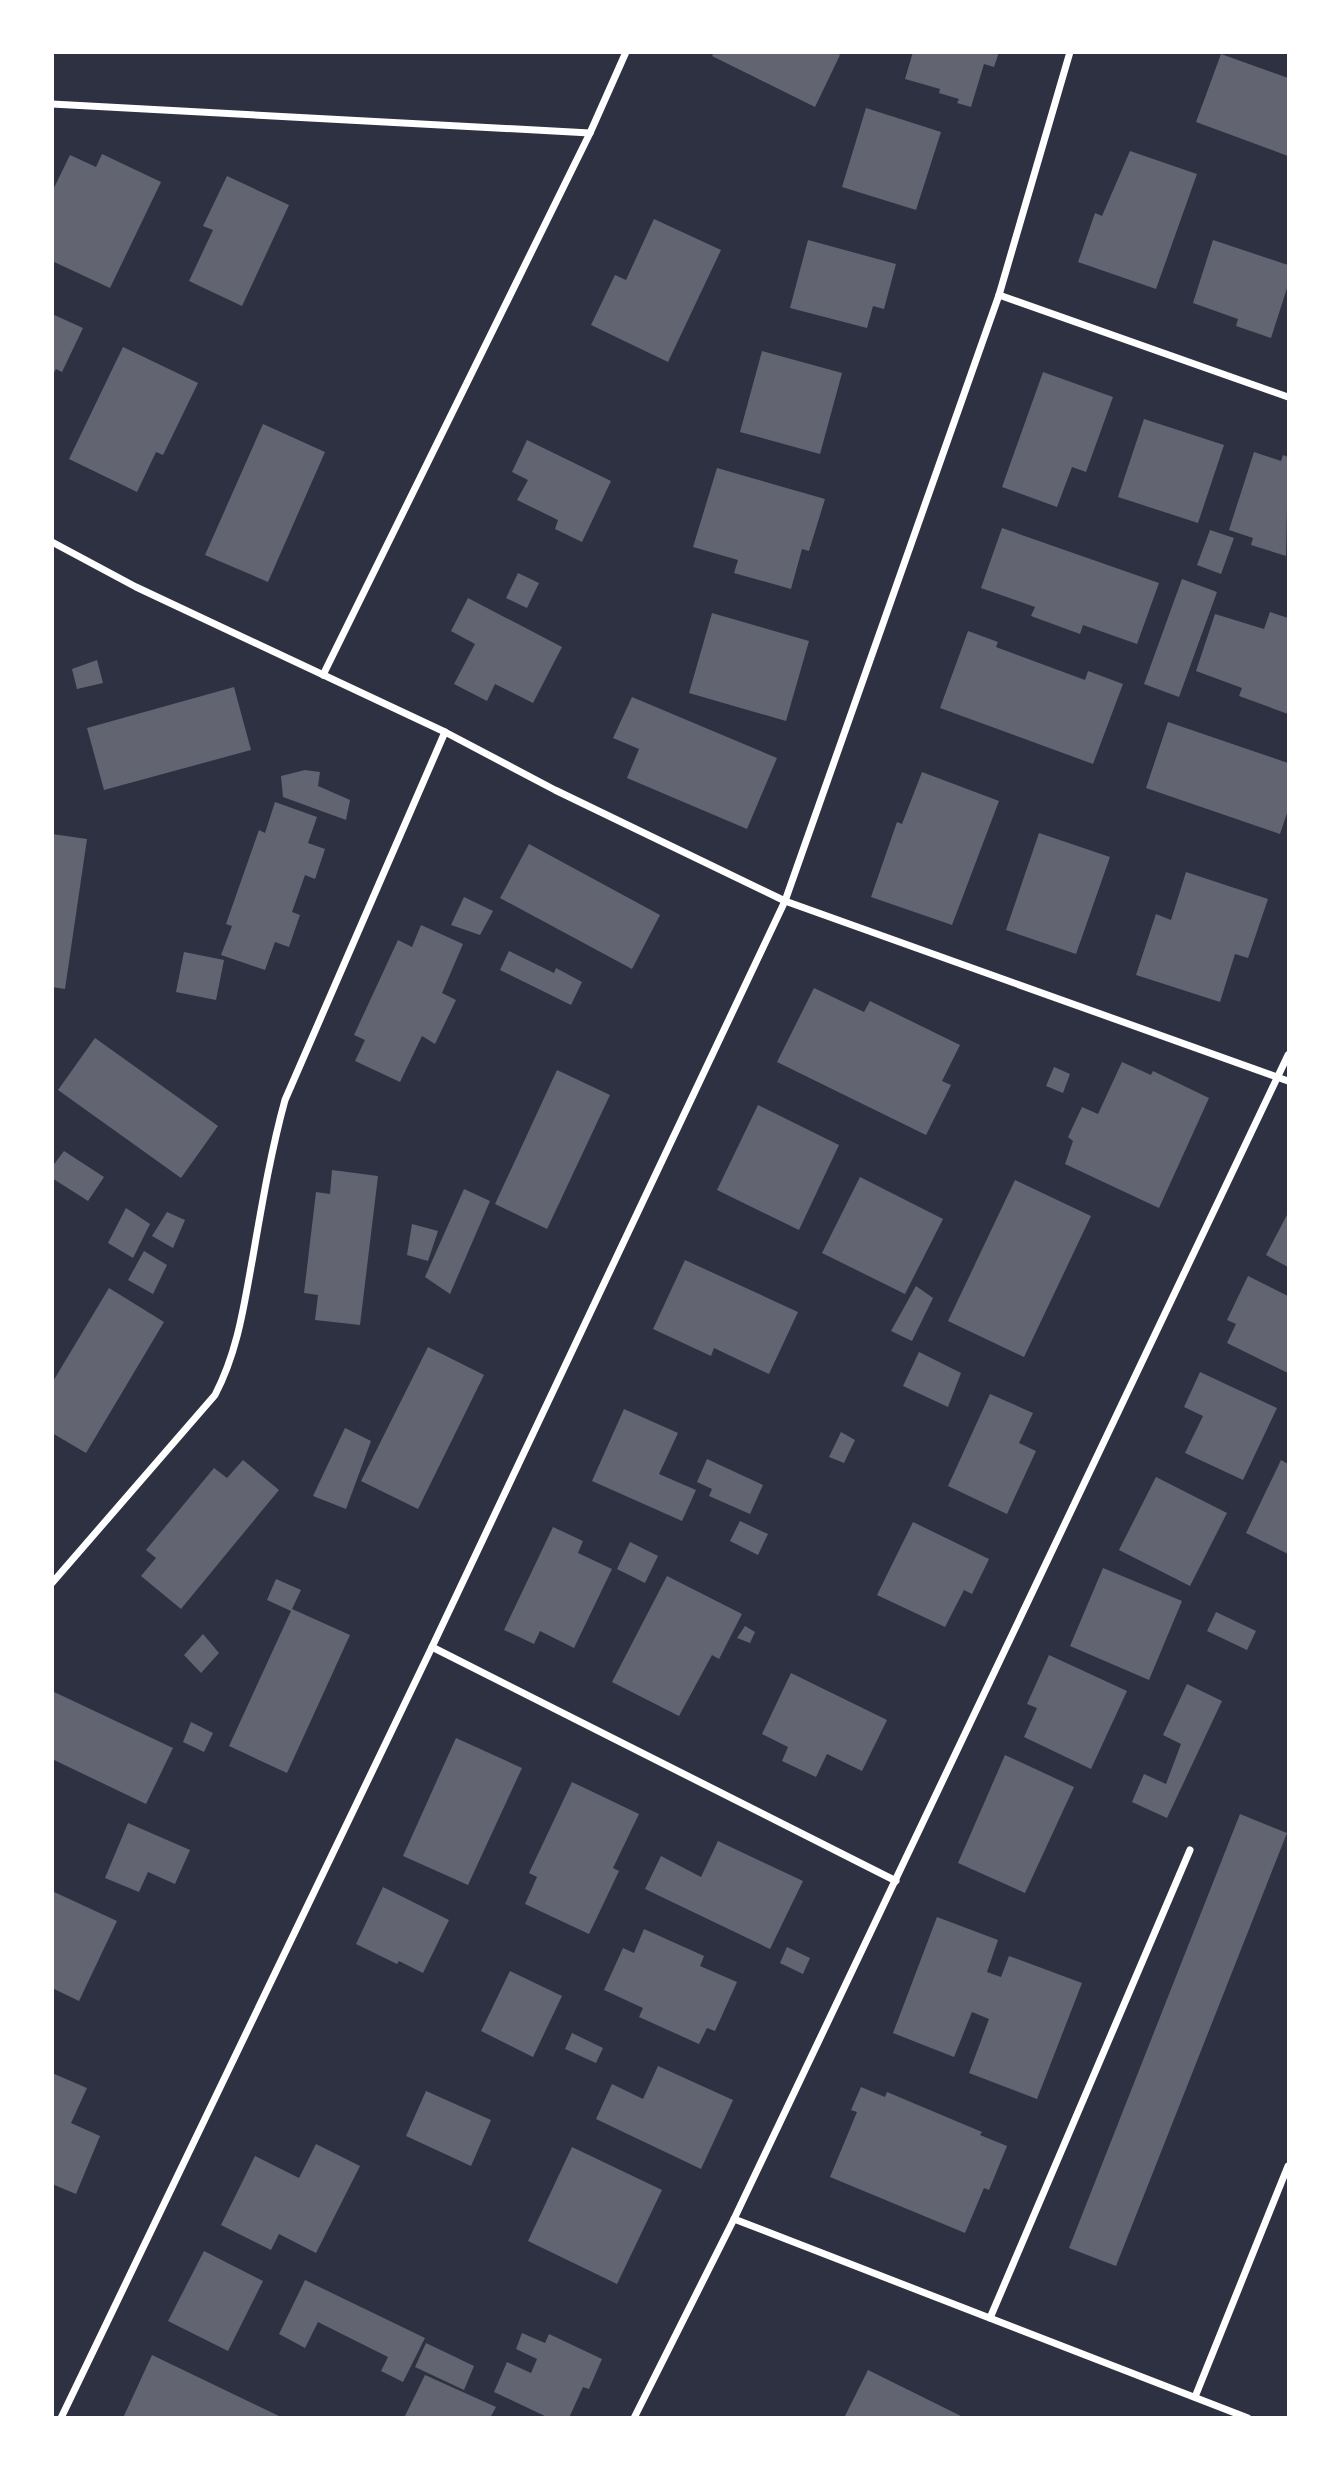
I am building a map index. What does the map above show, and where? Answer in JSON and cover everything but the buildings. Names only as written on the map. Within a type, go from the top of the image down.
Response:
[{"type":"street","points":[[323,675],[590,133],[626,52]]},
{"type":"street","points":[[61,2417],[432,1647],[785,901],[999,295],[1070,52]]},
{"type":"street","points":[[52,104],[590,133]]},
{"type":"street","points":[[999,295],[1289,397]]},
{"type":"street","points":[[52,542],[136,587],[445,732],[555,790],[785,901],[1289,1081]]},
{"type":"street","points":[[52,1583],[215,1395],[228,1370],[239,1332],[273,1143],[285,1100],[445,732]]},
{"type":"street","points":[[634,2417],[734,2219],[1289,1055]]},
{"type":"street","points":[[432,1647],[896,1881]]},
{"type":"street","points":[[990,2318],[1191,1850]]},
{"type":"street","points":[[1195,2397],[1289,2166]]},
{"type":"street","points":[[734,2219],[1248,2417]]}]
